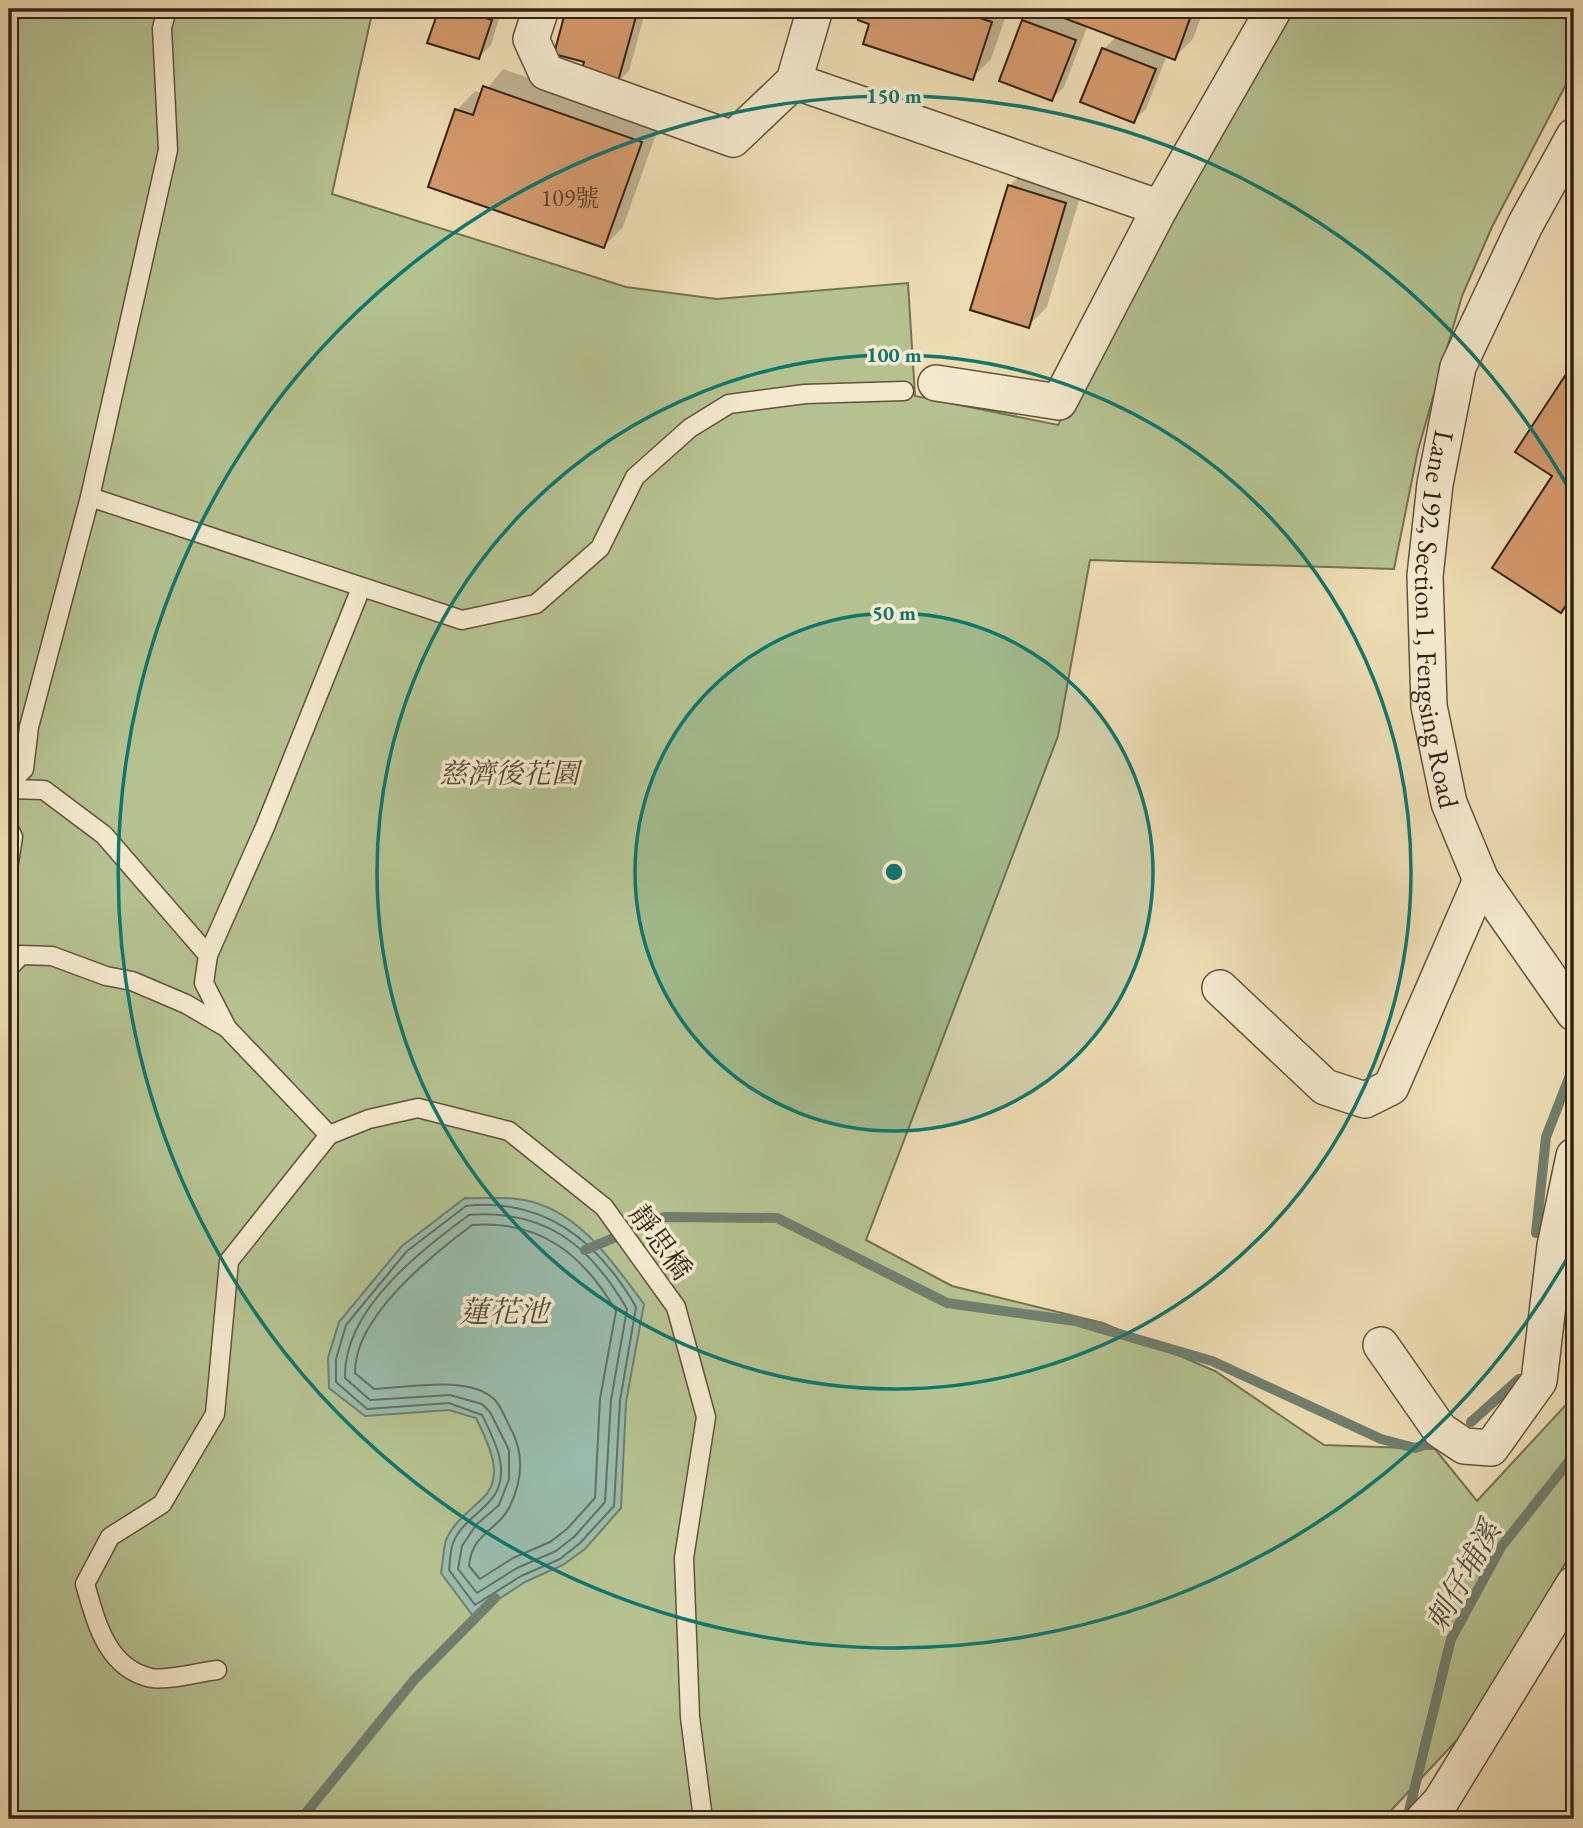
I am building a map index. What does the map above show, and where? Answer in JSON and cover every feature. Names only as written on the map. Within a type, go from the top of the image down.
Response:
[{"type":"street","points":[[541,9],[531,39],[546,72],[733,139],[794,81],[815,9]]},
{"type":"street","points":[[920,387],[1059,402],[1160,208],[1274,9]]},
{"type":"street","points":[[794,81],[1160,208]]},
{"type":"street","name":"Lane 192, Section 1, Fengsing Road","points":[[1574,136],[1525,225],[1458,367],[1435,484],[1425,576],[1429,706],[1448,803],[1481,880],[1574,1013]]},
{"type":"street","points":[[1220,988],[1325,1087],[1365,1100],[1391,1087],[1481,880]]},
{"type":"street","points":[[1381,1345],[1440,1430],[1464,1446],[1491,1448],[1539,1381],[1555,1246],[1574,1156]]},
{"type":"street","points":[[1424,1819],[1441,1801],[1574,1584]]},
{"type":"lane","points":[[9,787],[24,769],[29,727],[46,653],[90,498],[168,150],[162,29],[167,9]]},
{"type":"lane","points":[[90,498],[462,620],[536,604],[600,548],[635,477],[690,428],[729,404],[805,394],[920,387]]},
{"type":"lane","points":[[217,1670],[151,1678],[116,1660],[97,1627],[85,1584],[110,1537],[162,1504],[215,1414],[229,1261],[328,1135],[227,1028],[204,984],[208,955],[265,827],[361,588]]},
{"type":"lane","points":[[9,787],[44,790],[104,835],[208,955]]},
{"type":"lane","points":[[9,829],[13,837],[9,863]]},
{"type":"lane","points":[[9,968],[21,955],[52,956],[106,976],[132,981],[186,1004],[227,1028]]},
{"type":"lane","name":"靜思橋","points":[[328,1135],[369,1119],[418,1108],[509,1131],[604,1208],[676,1307],[706,1417],[684,1558],[690,1717],[703,1819]]},
{"type":"green space","name":"慈濟後花園","points":[[9,9],[373,9],[332,194],[626,287],[717,299],[908,283],[915,396],[1058,425],[1292,9],[1574,9],[1574,69],[1492,227],[1462,296],[1418,450],[1394,569],[1090,560],[1058,736],[866,1240],[952,1286],[1103,1323],[1215,1371],[1324,1445],[1435,1449],[1477,1501],[1574,1396],[1574,1548],[1473,1723],[1383,1819],[9,1819]]},
{"type":"water","name":"蓮花池","points":[[465,1198],[524,1200],[562,1215],[593,1240],[644,1304],[626,1402],[621,1508],[585,1549],[563,1565],[525,1582],[473,1616],[441,1573],[449,1534],[482,1499],[493,1480],[494,1470],[489,1448],[476,1418],[449,1410],[365,1416],[329,1388],[328,1358],[339,1322],[402,1246]]},
{"type":"building","points":[[439,9],[456,9],[492,20],[479,59],[427,43]]},
{"type":"building","points":[[566,9],[623,9],[637,13],[617,85],[580,74],[584,62],[554,54]]},
{"type":"building","points":[[861,9],[951,9],[992,22],[973,80],[863,44],[869,24],[858,20]]},
{"type":"building","points":[[1064,9],[1193,10],[1175,60],[1061,17]]},
{"type":"building","points":[[1022,20],[1076,40],[1052,101],[999,81]]},
{"type":"building","points":[[1102,48],[1156,69],[1134,123],[1080,102]]},
{"type":"building","points":[[483,86],[642,142],[604,248],[428,187],[455,109],[473,115]]},
{"type":"building","points":[[1008,185],[1066,203],[1029,328],[970,310]]},
{"type":"building","points":[[1574,362],[1574,593],[1561,613],[1492,568],[1552,476],[1515,452]]},
{"type":"waterway","points":[[1536,1233],[1546,1137],[1574,1065]]},
{"type":"waterway","points":[[585,1250],[664,1217],[777,1218],[947,1303],[1075,1321],[1212,1361],[1381,1439],[1415,1448],[1443,1439]]},
{"type":"waterway","points":[[1471,1422],[1519,1379]]},
{"type":"waterway","name":"刺仔埔溪","points":[[1407,1819],[1451,1639],[1501,1547],[1574,1455]]},
{"type":"waterway","points":[[301,1819],[414,1680],[495,1598]]}]
